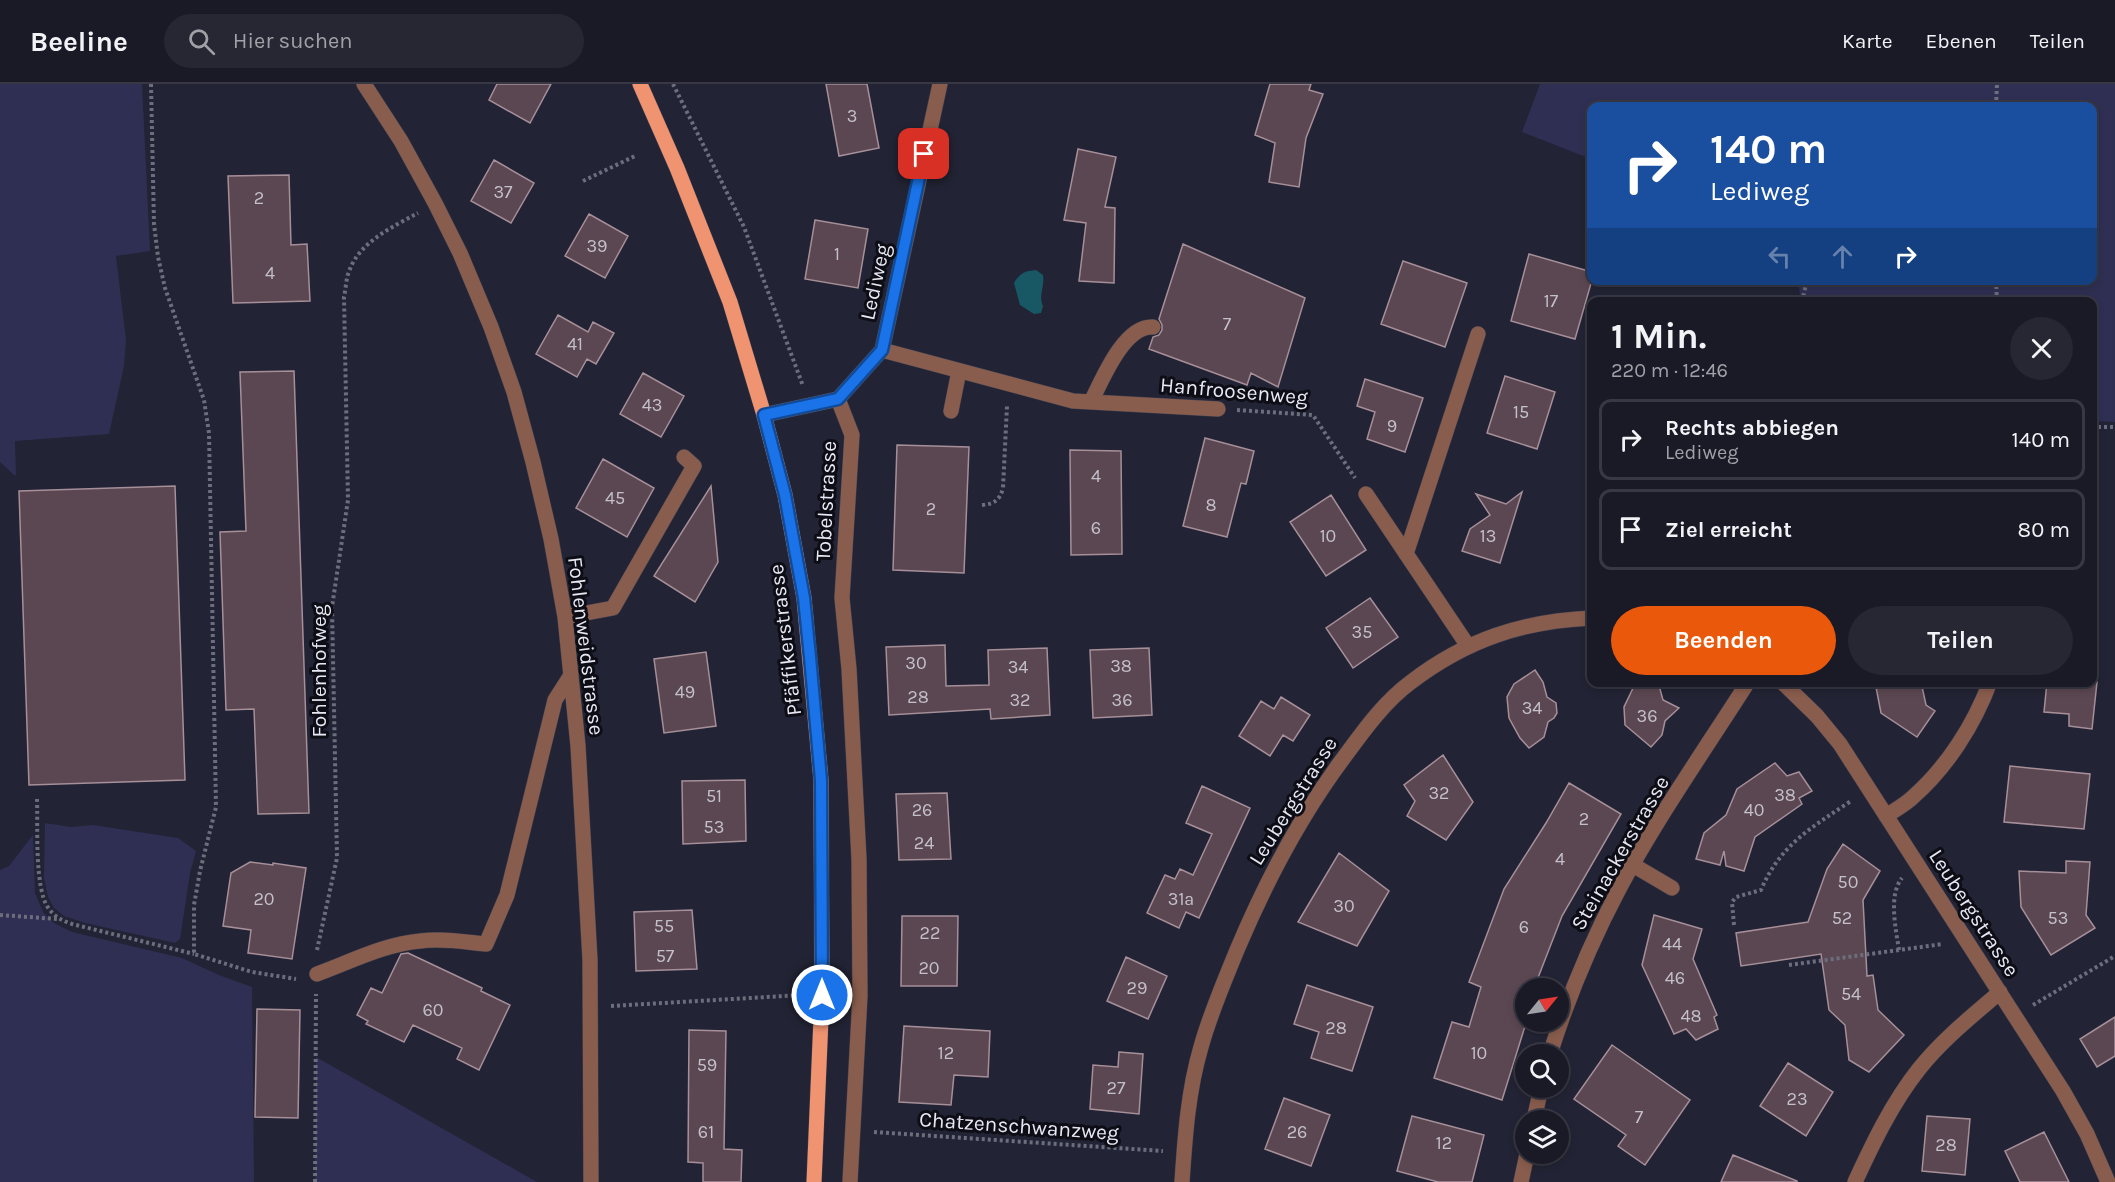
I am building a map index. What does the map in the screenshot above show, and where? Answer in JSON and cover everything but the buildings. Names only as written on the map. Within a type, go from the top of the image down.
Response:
[{"type":"main road","name":"Pfäffikerstrasse","points":[[640,84],[677,168],[730,302],[785,495],[804,598],[821,780],[822,995],[814,1182]]},
{"type":"street","name":"Fohlenweidstrasse","points":[[364,84],[435,203],[487,318],[514,392],[533,462],[565,617],[578,746],[590,960],[591,1182]]},
{"type":"street","name":"Lediweg","points":[[838,399],[882,350],[940,84]]},
{"type":"street","points":[[1091,402],[1112,361],[1128,338],[1147,326],[1153,327]]},
{"type":"street","points":[[1406,554],[1478,334]]},
{"type":"street","name":"Hanfroosenweg","points":[[882,350],[1073,401],[1218,409]]},
{"type":"street","points":[[951,411],[959,371]]},
{"type":"street","points":[[764,415],[838,399]]},
{"type":"street","name":"Tobelstrasse","points":[[838,399],[852,435],[842,598],[850,680],[860,859],[860,996],[850,1182]]},
{"type":"street","points":[[565,617],[613,608],[694,466],[684,457]]},
{"type":"street","points":[[1366,494],[1468,646]]},
{"type":"street","name":"Leubergstrasse","points":[[1182,1182],[1191,1091],[1201,1048],[1218,994],[1257,901],[1288,840],[1335,769],[1382,709],[1409,683],[1468,646],[1496,634],[1528,626],[1560,620],[1587,618]]},
{"type":"street","points":[[316,978],[393,946],[418,941],[444,940],[486,944],[507,895],[555,700],[571,675]]},
{"type":"street","name":"Steinackerstrasse","points":[[1555,1044],[1583,964],[1633,865],[1745,687]]},
{"type":"street","name":"Leubergstrasse","points":[[1787,687],[1817,716],[1840,744],[1887,816],[2068,1099],[2109,1182]]},
{"type":"street","points":[[1887,816],[1913,798],[1948,757],[1968,729],[1988,687]]},
{"type":"street","points":[[1633,865],[1672,888]]},
{"type":"street","points":[[1855,1182],[1873,1143],[1919,1070],[1949,1036],[2000,992]]},
{"type":"street","points":[[1521,1182],[1525,1164]]},
{"type":"path","points":[[151,84],[154,224],[158,257],[165,288],[204,400],[209,433],[216,807],[200,871],[195,905],[194,954]]},
{"type":"path","points":[[673,84],[744,227],[805,391],[838,399]]},
{"type":"path","points":[[1996,102],[1997,84]]},
{"type":"path","points":[[583,182],[637,155]]},
{"type":"path","name":"Fohlenhofweg","points":[[315,1182],[318,946],[337,858],[332,607],[348,500],[344,297],[350,268],[364,249],[387,229],[435,203]]},
{"type":"path","points":[[982,505],[995,502],[1001,497],[1003,488],[1008,383]]},
{"type":"path","name":"Hanfroosenweg","points":[[1218,409],[1312,415],[1366,494]]},
{"type":"path","points":[[2097,427],[2115,427]]},
{"type":"path","points":[[1734,925],[1732,902],[1736,897],[1761,890],[1768,873],[1792,843],[1806,830],[1869,790]]},
{"type":"path","points":[[37,799],[39,881],[45,904],[58,919]]},
{"type":"path","points":[[1899,950],[1894,915],[1896,891],[1899,880],[1918,866]]},
{"type":"path","points":[[0,915],[58,919],[194,954],[252,972],[316,978]]},
{"type":"path","points":[[1789,965],[1951,943],[1964,936]]},
{"type":"path","points":[[2016,1016],[2115,956]]},
{"type":"path","points":[[617,1005],[787,995]]},
{"type":"path","name":"Chatzenschwanzweg","points":[[852,1130],[1184,1152]]},
{"type":"shaded area","points":[[0,84],[142,84],[150,251],[116,256],[126,340],[124,366],[109,434],[15,441],[16,475],[0,462]]},
{"type":"shaded area","points":[[1540,84],[2115,84],[2115,422],[2097,421],[2097,297],[1800,297],[1799,285],[2097,285],[2097,102],[1587,102],[1587,157],[1522,132]]},
{"type":"shaded area","points":[[1036,270],[1043,275],[1041,298],[1043,306],[1041,313],[1034,314],[1020,305],[1014,283],[1023,273]]},
{"type":"shaded area","points":[[45,823],[71,827],[93,825],[178,838],[196,851],[190,873],[180,939],[175,943],[85,923],[64,916],[54,908],[48,897],[44,878]]},
{"type":"shaded area","points":[[33,835],[35,893],[43,912],[54,923],[72,932],[182,958],[252,987],[254,1182],[0,1182],[0,870],[9,866]]},
{"type":"shaded area","points":[[316,1057],[537,1182],[315,1182]]},
{"type":"route","points":[[822,995],[821,780],[810,657],[804,598],[785,495],[764,415],[838,399],[882,350],[924,154]]}]
